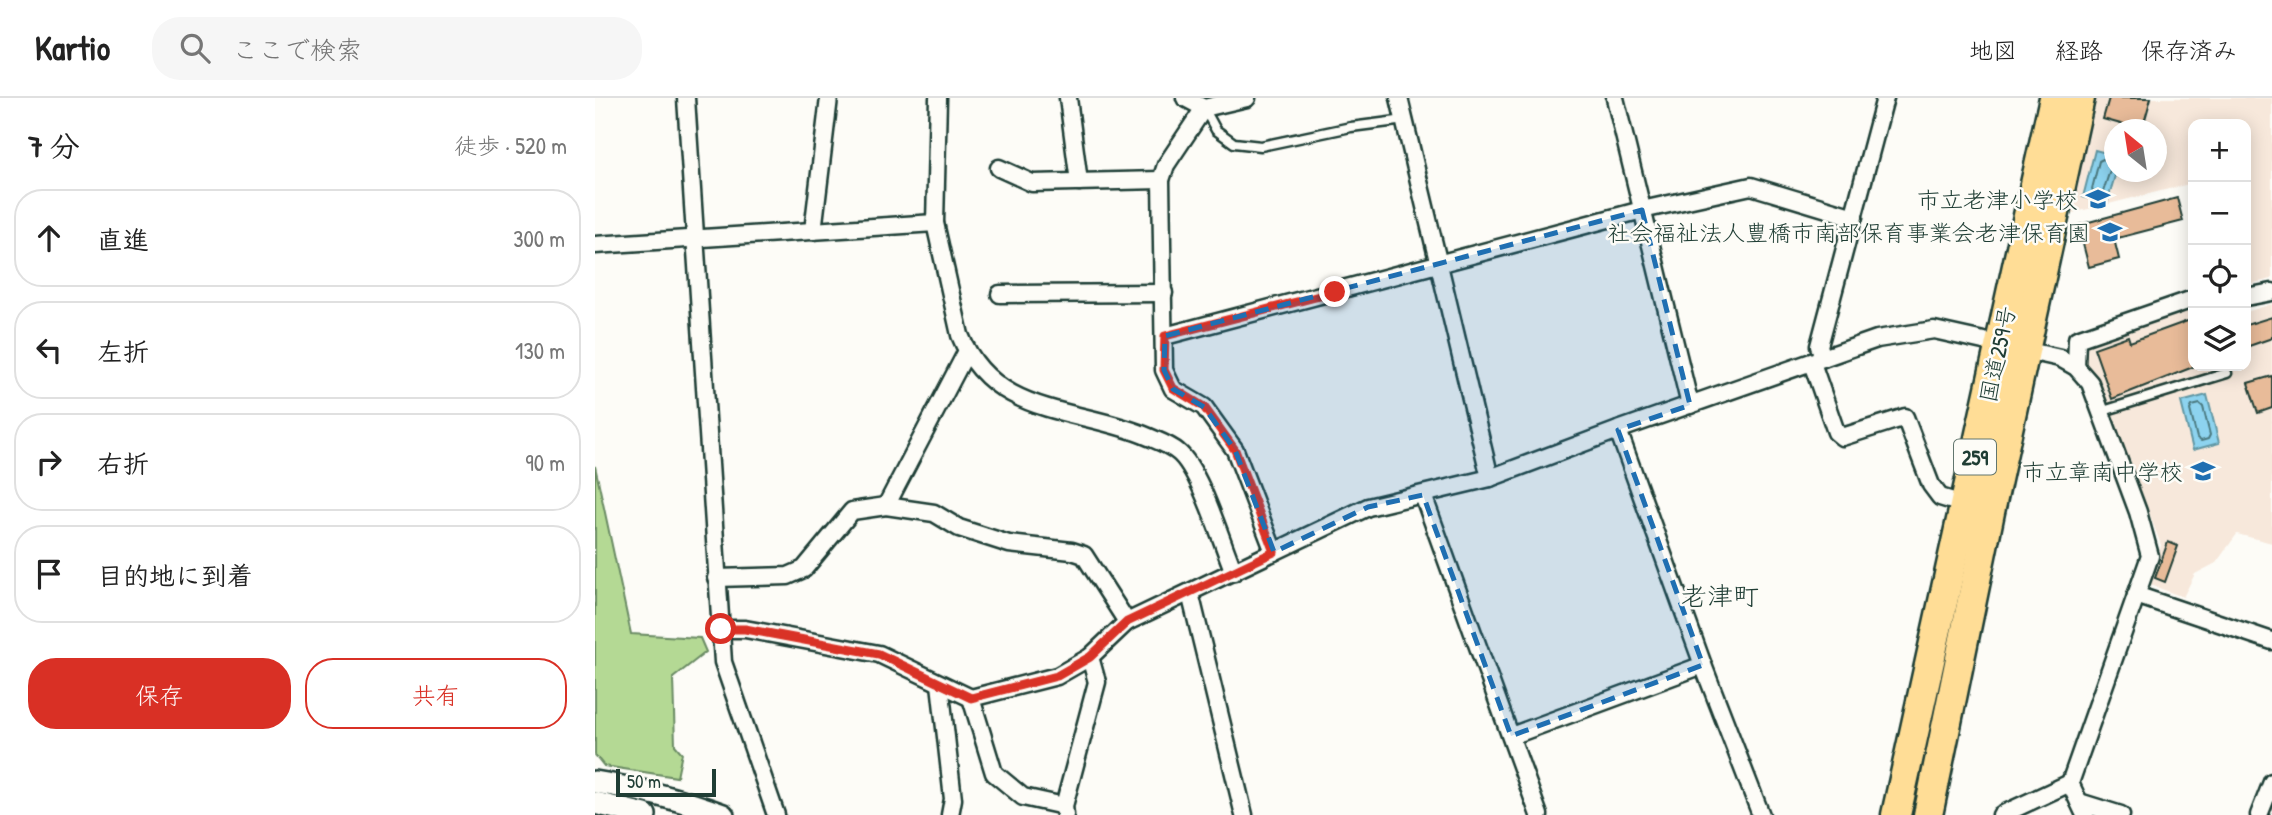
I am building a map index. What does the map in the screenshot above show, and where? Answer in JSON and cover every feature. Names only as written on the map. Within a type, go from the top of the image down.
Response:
[{"type":"highway","name":"国道259号","points":[[1928,815],[2054,98]]},
{"type":"highway","name":"国道259号","points":[[1896,815],[1966,505],[2080,98]]},
{"type":"street","points":[[686,98],[723,662],[776,815]]},
{"type":"street","points":[[813,230],[829,98]]},
{"type":"street","points":[[938,98],[935,223],[960,335],[967,351],[1001,389],[1029,403],[1132,429],[1179,452],[1196,478],[1234,572]]},
{"type":"street","points":[[1068,98],[1079,182]]},
{"type":"street","points":[[1185,98],[1204,108]]},
{"type":"street","points":[[1247,98],[1204,108],[1166,164],[1161,180],[1164,370],[1173,388],[1204,407],[1235,450],[1274,552]]},
{"type":"street","points":[[1399,98],[1490,478]]},
{"type":"street","points":[[1615,98],[1690,405]]},
{"type":"street","points":[[1885,98],[1817,360],[1836,432],[1842,437],[1905,417],[1930,485],[1940,497],[1966,505]]},
{"type":"street","points":[[999,168],[1032,183],[1161,180]]},
{"type":"street","points":[[1165,336],[1641,210],[1751,186],[1854,217]]},
{"type":"street","points":[[595,245],[935,223]]},
{"type":"street","points":[[2251,296],[2272,292]]},
{"type":"street","points":[[1000,294],[1164,293]]},
{"type":"street","points":[[2075,367],[2077,338],[2188,301]]},
{"type":"street","points":[[721,629],[745,629],[879,654],[971,698],[1057,676],[1090,657],[1127,622],[1368,507],[1490,478],[1877,339],[1934,330],[2060,358],[2075,367],[2089,383],[2138,512],[2150,556],[2070,783],[2082,809],[2122,815]]},
{"type":"street","points":[[887,506],[967,351]]},
{"type":"street","points":[[1618,430],[1703,665],[1761,815]]},
{"type":"street","points":[[1423,495],[1539,815]]},
{"type":"street","points":[[716,578],[788,576],[796,573],[804,569],[852,511],[887,506],[934,513],[959,528],[1009,544],[1072,551],[1084,555],[1127,622]]},
{"type":"street","points":[[1190,593],[1244,815]]},
{"type":"street","points":[[2136,595],[2272,641]]},
{"type":"street","points":[[971,698],[994,772],[1023,797],[1065,810],[1097,682],[1090,657]]},
{"type":"street","points":[[1511,736],[1703,665]]},
{"type":"street","points":[[940,684],[953,799],[950,815]]},
{"type":"street","points":[[595,782],[630,787],[692,803],[723,815]]},
{"type":"street","points":[[2259,815],[2272,782]]},
{"type":"street","points":[[2001,815],[2070,783]]},
{"type":"street","points":[[595,803],[645,815]]},
{"type":"lane","points":[[1204,108],[1216,130],[1234,143],[1261,146],[1351,127],[1405,120]]},
{"type":"lane","points":[[2100,412],[2227,373]]},
{"type":"highlighted area","points":[[1642,210],[1690,405],[1618,430],[1703,665],[1511,736],[1423,495],[1368,507],[1274,552],[1235,450],[1204,407],[1173,389],[1164,370],[1165,336]]},
{"type":"shaded area","name":"市立老津小学校","points":[[2093,98],[2272,98],[2272,279],[2251,284],[2251,119],[2188,119],[2188,184],[2064,215]]},
{"type":"shaded area","name":"市立章南中学校","points":[[2272,304],[2272,543],[2237,534],[2216,563],[2195,574],[2183,597],[2151,585],[2161,545],[2100,381],[2084,364],[2086,344],[2188,309],[2188,371],[2251,371],[2251,310]]},
{"type":"green space","points":[[595,466],[631,634],[700,638],[706,652],[673,678],[675,745],[682,753],[677,777],[604,766],[595,755]]},
{"type":"water","points":[[2095,150],[2104,152],[2104,182],[2113,182],[2107,203],[2083,197]]},
{"type":"water","points":[[2207,395],[2219,443],[2193,450],[2181,402]]},
{"type":"building","points":[[2109,98],[2151,98],[2145,119],[2103,119]]},
{"type":"building","name":"社会福祉法人豊橋市南部保育事業会老津保育園","points":[[2177,198],[2183,221],[2114,239],[2119,259],[2089,267],[2078,225]]},
{"type":"building","points":[[2272,317],[2272,338],[2251,345],[2251,323]]},
{"type":"building","points":[[2188,321],[2188,369],[2112,399],[2094,348],[2128,336],[2130,342]]},
{"type":"building","points":[[2272,376],[2272,408],[2258,413],[2248,383]]},
{"type":"building","points":[[2168,542],[2178,546],[2165,582],[2155,578]]},
{"type":"place","name":"市立老津小学校","points":[[2098,199]]},
{"type":"place","name":"社会福祉法人豊橋市南部保育事業会老津保育園","points":[[2110,232]]},
{"type":"place","name":"市立章南中学校","points":[[2203,471]]},
{"type":"district","name":"老津町","points":[[1720,595]]},
{"type":"route","points":[[721,629],[745,629],[879,654],[971,698],[1057,676],[1090,657],[1127,622],[1274,552],[1235,450],[1204,407],[1173,388],[1164,370],[1165,336],[1335,292]]}]
